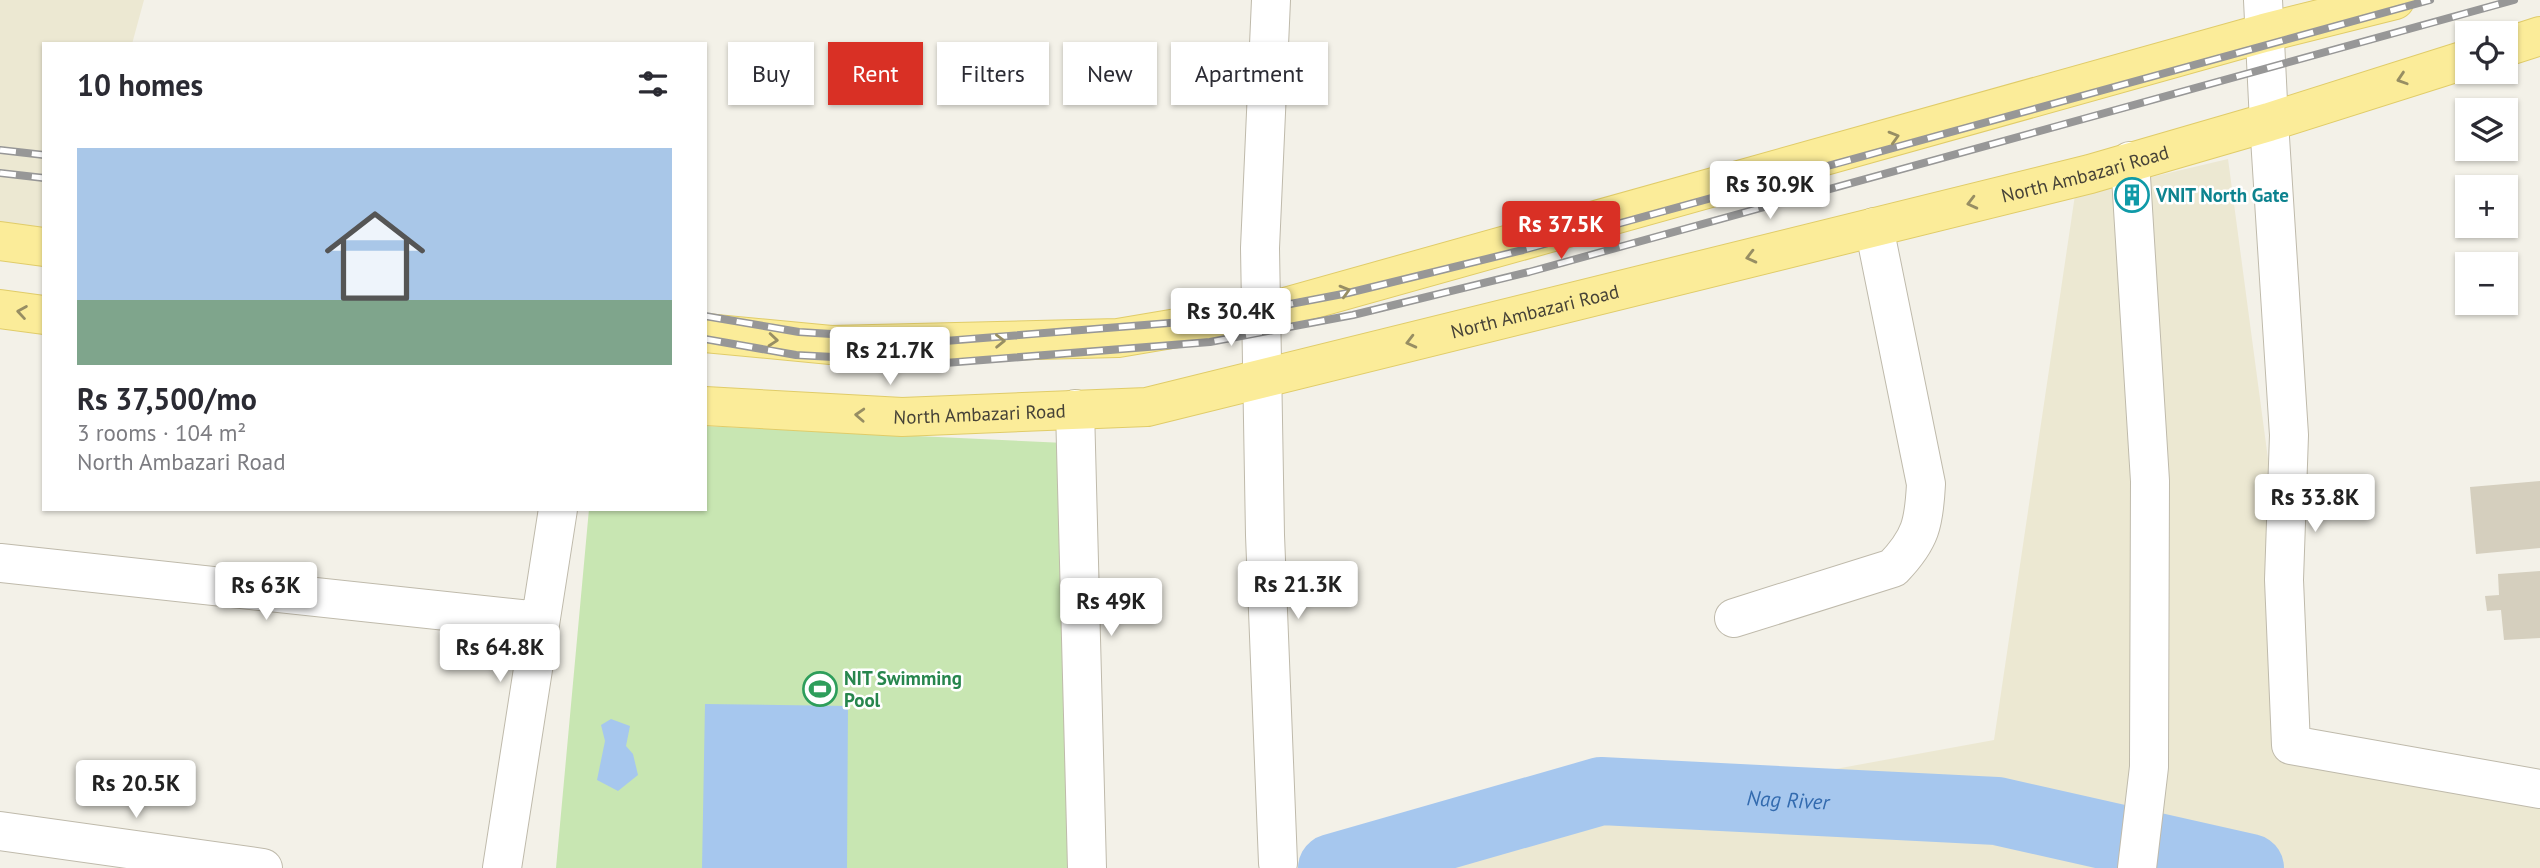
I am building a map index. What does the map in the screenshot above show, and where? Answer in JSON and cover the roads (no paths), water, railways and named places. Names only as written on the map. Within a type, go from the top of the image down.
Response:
[{"type":"main road","points":[[707,333],[831,345],[1118,338],[1260,314],[2264,17],[2395,0]]},
{"type":"main road","points":[[2518,43],[2540,36]]},
{"type":"main road","name":"North Ambazari Road","points":[[707,405],[902,417],[1147,407],[2090,174],[2131,178],[2269,122],[2455,63]]},
{"type":"main road","points":[[0,241],[42,247]]},
{"type":"main road","points":[[0,309],[42,315]]},
{"type":"street","points":[[1271,0],[1260,248],[1260,314],[1265,536],[1278,863]]},
{"type":"street","points":[[2264,17],[2289,435],[2284,580],[2291,745],[2540,789]]},
{"type":"street","points":[[2131,178],[2150,481],[2149,767],[2137,868]]},
{"type":"street","points":[[1734,618],[1893,568],[1912,549],[1924,517],[1926,484],[1874,227]]},
{"type":"street","points":[[1075,409],[1087,868]]},
{"type":"street","points":[[502,868],[558,511]]},
{"type":"street","points":[[0,563],[539,621]]},
{"type":"street","points":[[0,831],[263,868]]},
{"type":"water","name":"NIT Swimming Pool","points":[[705,704],[848,706],[847,868],[702,868]]},
{"type":"water","points":[[611,719],[630,726],[626,746],[633,754],[638,775],[618,791],[597,780],[605,741],[601,725]]},
{"type":"waterway","name":"Nag River","points":[[1332,868],[1601,791],[1997,811],[2250,868]]},
{"type":"railway","points":[[707,316],[799,332],[945,341],[1207,320],[1348,293],[1523,250],[2430,0]]},
{"type":"railway","points":[[707,339],[796,355],[945,363],[1210,342],[1353,315],[1529,272],[2514,0]]},
{"type":"railway","points":[[0,150],[42,155]]},
{"type":"railway","points":[[0,173],[42,178]]},
{"type":"place","name":"VNIT North Gate","points":[[2132,195]]},
{"type":"place","name":"NIT Swimming Pool","points":[[820,689]]}]
